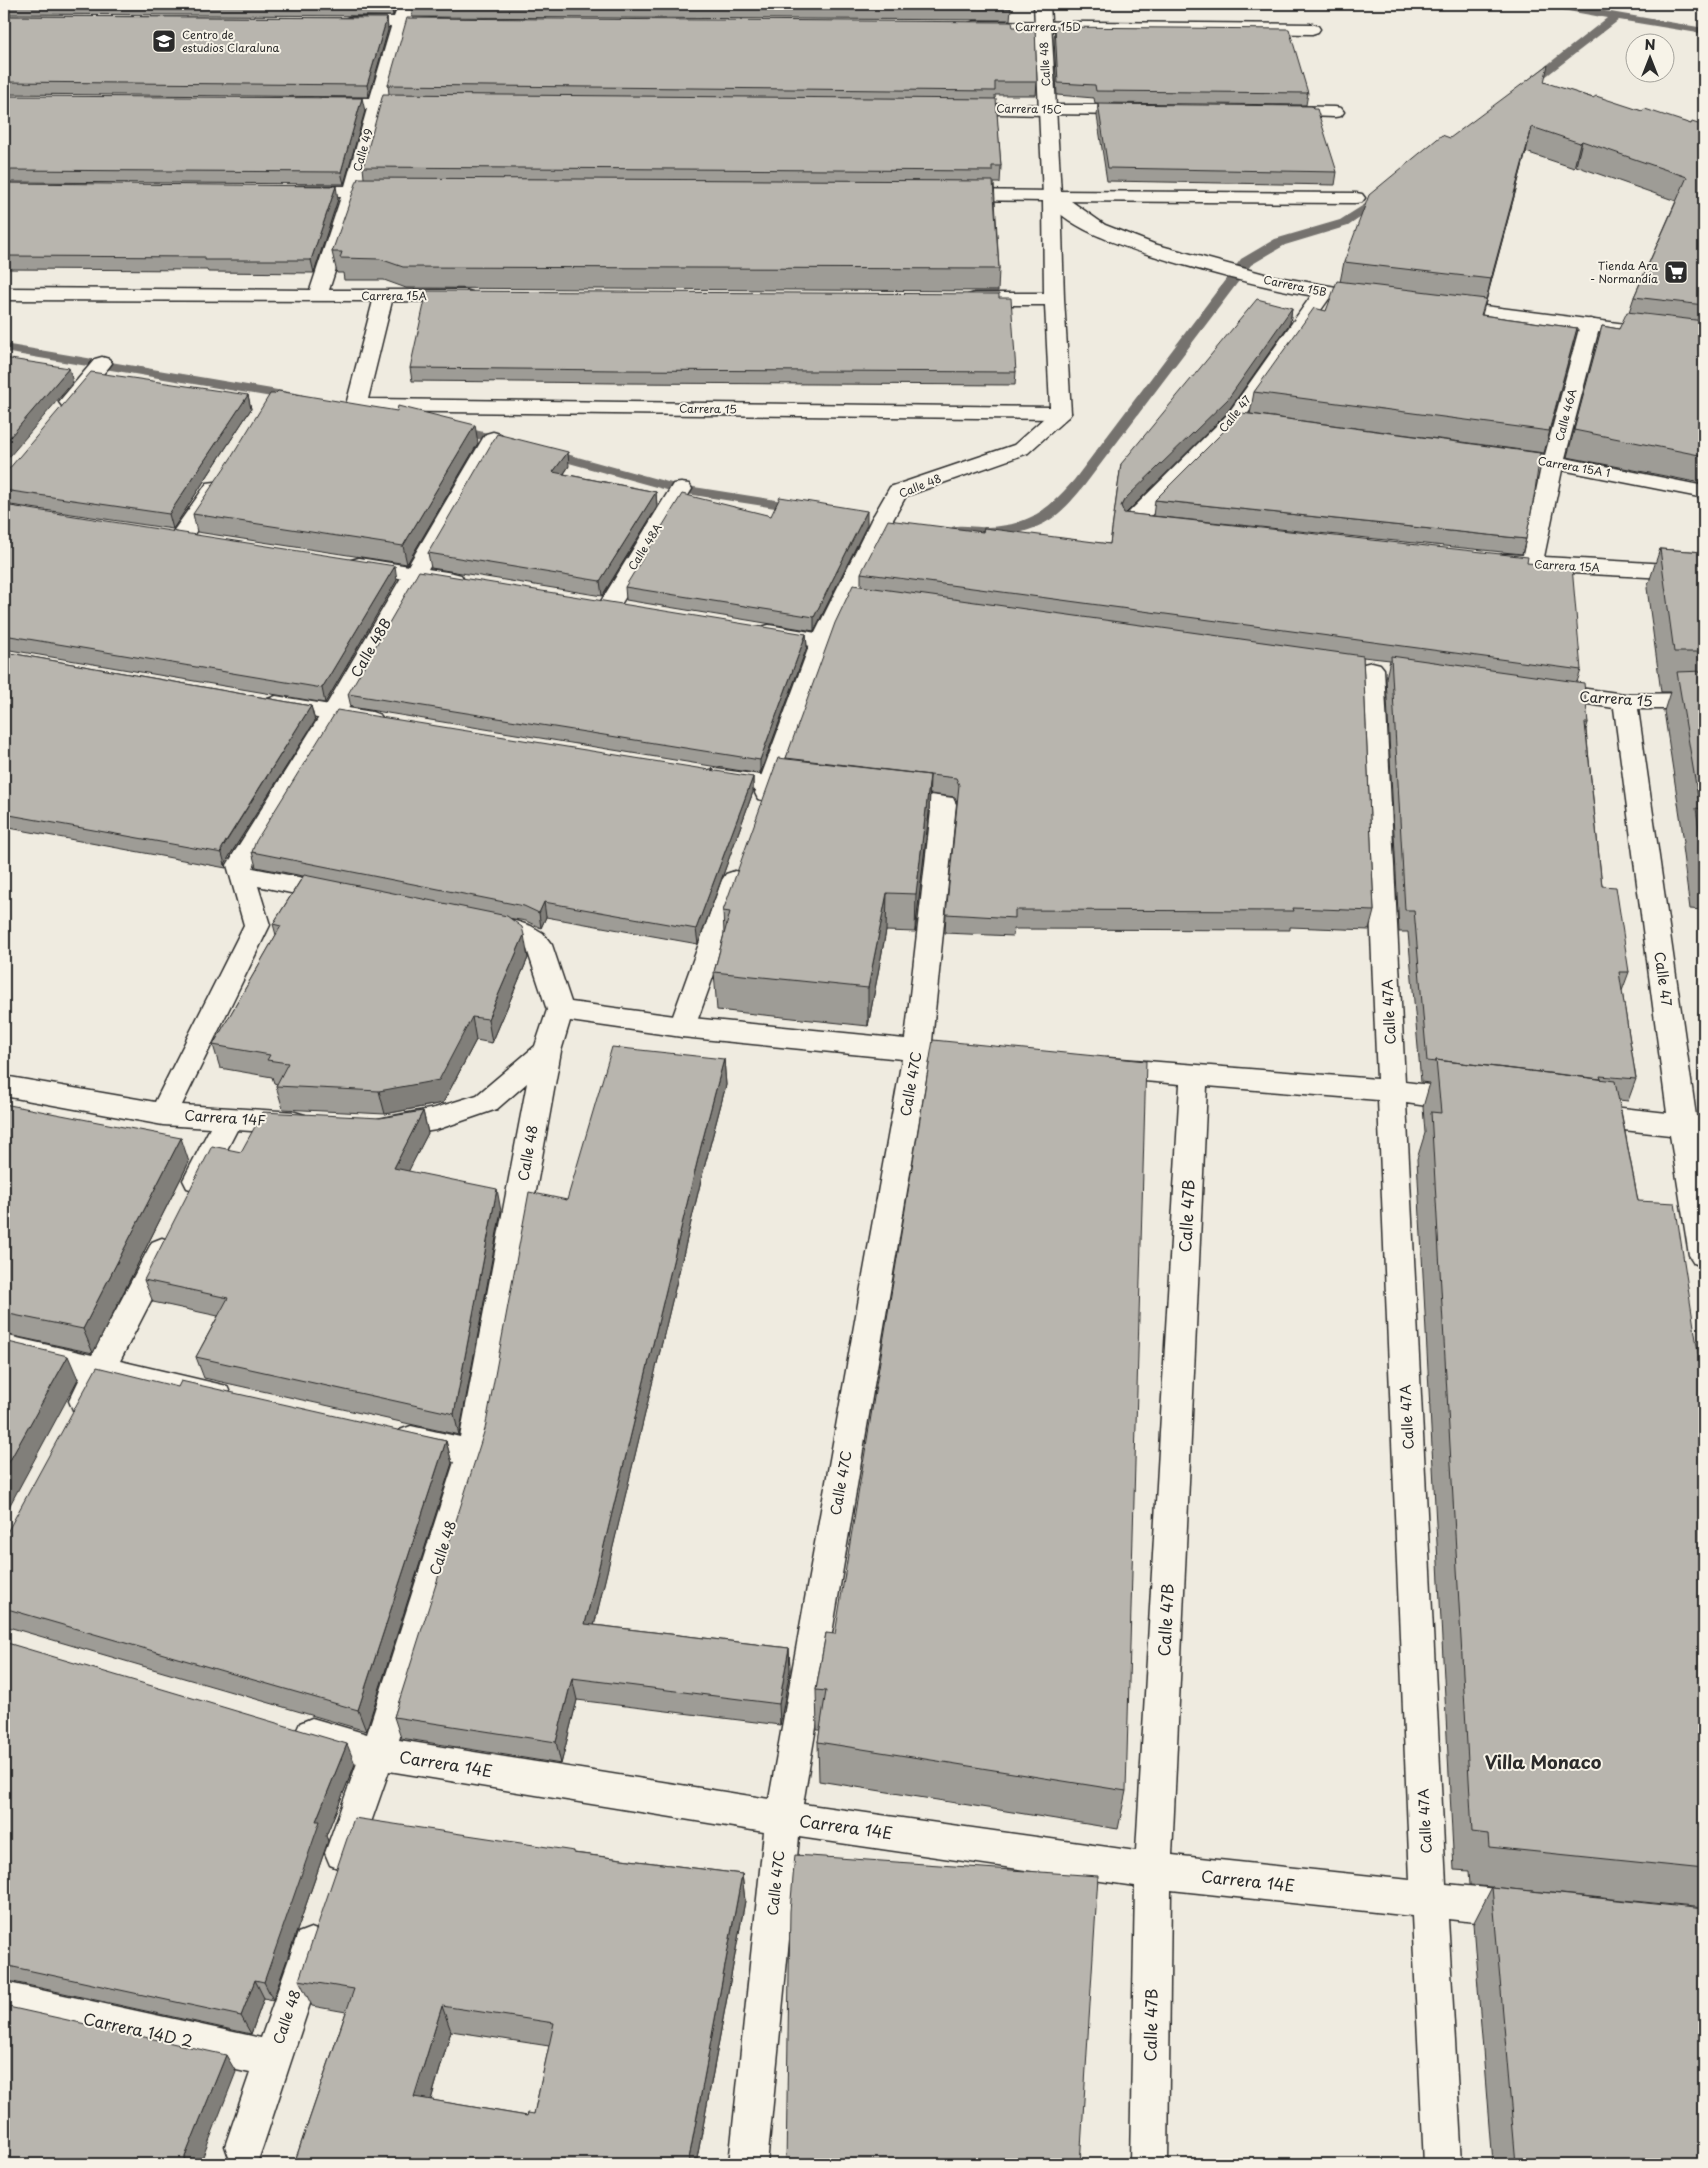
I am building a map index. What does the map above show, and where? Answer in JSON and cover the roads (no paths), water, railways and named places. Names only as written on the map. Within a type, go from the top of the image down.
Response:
[{"type":"street","name":"Calle 49","points":[[318,295],[352,192],[406,4]]},
{"type":"street","name":"Calle 48","points":[[759,813],[822,640],[854,596],[882,520],[898,492],[1021,449],[1061,413],[1054,300],[1052,196],[1042,4]]},
{"type":"street","points":[[331,22],[460,22]]},
{"type":"street","name":"Carrera 15D","points":[[964,26],[1312,29]]},
{"type":"street","points":[[308,103],[436,104]]},
{"type":"street","name":"Carrera 15C","points":[[938,108],[1156,110]]},
{"type":"street","points":[[1265,111],[1335,112]]},
{"type":"street","points":[[282,191],[411,192]]},
{"type":"street","points":[[943,195],[1356,198]]},
{"type":"street","name":"Carrera 15B","points":[[1052,196],[1071,212],[1099,229],[1144,247],[1223,271],[1254,278],[1323,293],[1392,301]]},
{"type":"street","name":"Calle 47","points":[[1161,525],[1132,522],[1244,420],[1323,293]]},
{"type":"street","name":"Carrera 15A","points":[[4,294],[484,296]]},
{"type":"street","name":"Carrera 15","points":[[384,296],[356,406],[1061,413]]},
{"type":"street","points":[[954,299],[1054,300]]},
{"type":"street","points":[[1422,305],[1704,340]]},
{"type":"street","name":"Calle 46A","points":[[1532,564],[1553,462],[1590,325]]},
{"type":"street","points":[[59,414],[102,363]]},
{"type":"street","name":"Calle 48B","points":[[243,865],[493,438]]},
{"type":"street","name":"Carrera 15A 1","points":[[1485,453],[1553,462],[1704,492]]},
{"type":"street","points":[[180,538],[223,476]]},
{"type":"street","name":"Calle 48A","points":[[609,606],[681,489]]},
{"type":"street","name":"Carrera 15A","points":[[1483,559],[1532,564],[1704,574]]},
{"type":"street","points":[[335,562],[472,583]]},
{"type":"street","points":[[744,628],[822,640]]},
{"type":"street","name":"Calle 47A","points":[[1372,669],[1443,2164]]},
{"type":"street","name":"Carrera 15","points":[[1528,689],[1625,702],[1704,701]]},
{"type":"street","points":[[256,701],[391,724]]},
{"type":"street","name":"Calle 47","points":[[1625,702],[1694,1127],[1704,1256]]},
{"type":"street","points":[[692,773],[828,792]]},
{"type":"street","name":"Calle 47C","points":[[748,2164],[783,1818],[917,1051],[944,804],[866,796]]},
{"type":"street","points":[[682,1027],[742,860]]},
{"type":"street","points":[[163,1114],[257,925],[243,865],[355,898]]},
{"type":"street","points":[[470,921],[517,930],[531,937],[539,945],[560,1010],[682,1027],[957,1054]]},
{"type":"street","name":"Calle 48","points":[[333,1883],[378,1753],[473,1453],[547,1051],[560,1010]]},
{"type":"street","points":[[365,1126],[385,1127],[436,1119],[487,1102],[547,1051]]},
{"type":"street","points":[[1085,1066],[1393,1092],[1490,1103]]},
{"type":"street","name":"Calle 47B","points":[[1149,2164],[1153,1871],[1194,1076]]},
{"type":"street","name":"Carrera 14F","points":[[4,1086],[163,1114],[316,1124]]},
{"type":"street","points":[[1557,1111],[1694,1127]]},
{"type":"street","points":[[187,1200],[228,1119]]},
{"type":"street","points":[[74,1420],[102,1369],[174,1226]]},
{"type":"street","points":[[4,1348],[245,1401]]},
{"type":"street","points":[[388,1433],[473,1453]]},
{"type":"street","name":"Carrera 14E","points":[[282,1725],[378,1753],[783,1818],[1153,1871],[1547,1912]]},
{"type":"street","name":"Calle 48","points":[[244,2146],[320,1920]]},
{"type":"street","name":"Carrera 14D 2","points":[[4,2001],[272,2059]]},
{"type":"waterway","points":[[1546,4],[1617,16]]},
{"type":"waterway","points":[[1528,85],[1617,16]]},
{"type":"waterway","points":[[1617,16],[1704,31]]},
{"type":"waterway","points":[[957,530],[983,532],[1010,530],[1048,515],[1064,501],[1079,483],[1246,262],[1280,242],[1344,223],[1381,198]]},
{"type":"waterway","points":[[4,348],[301,398]]},
{"type":"waterway","points":[[453,429],[509,442]]},
{"type":"waterway","points":[[545,452],[674,488],[801,508]]},
{"type":"place","name":"Centro de estudios Claraluna","points":[[164,41]]},
{"type":"place","name":"Tienda Ara - Normandía","points":[[1676,272]]},
{"type":"district","name":"Villa Monaco","points":[[1543,1763]]}]
